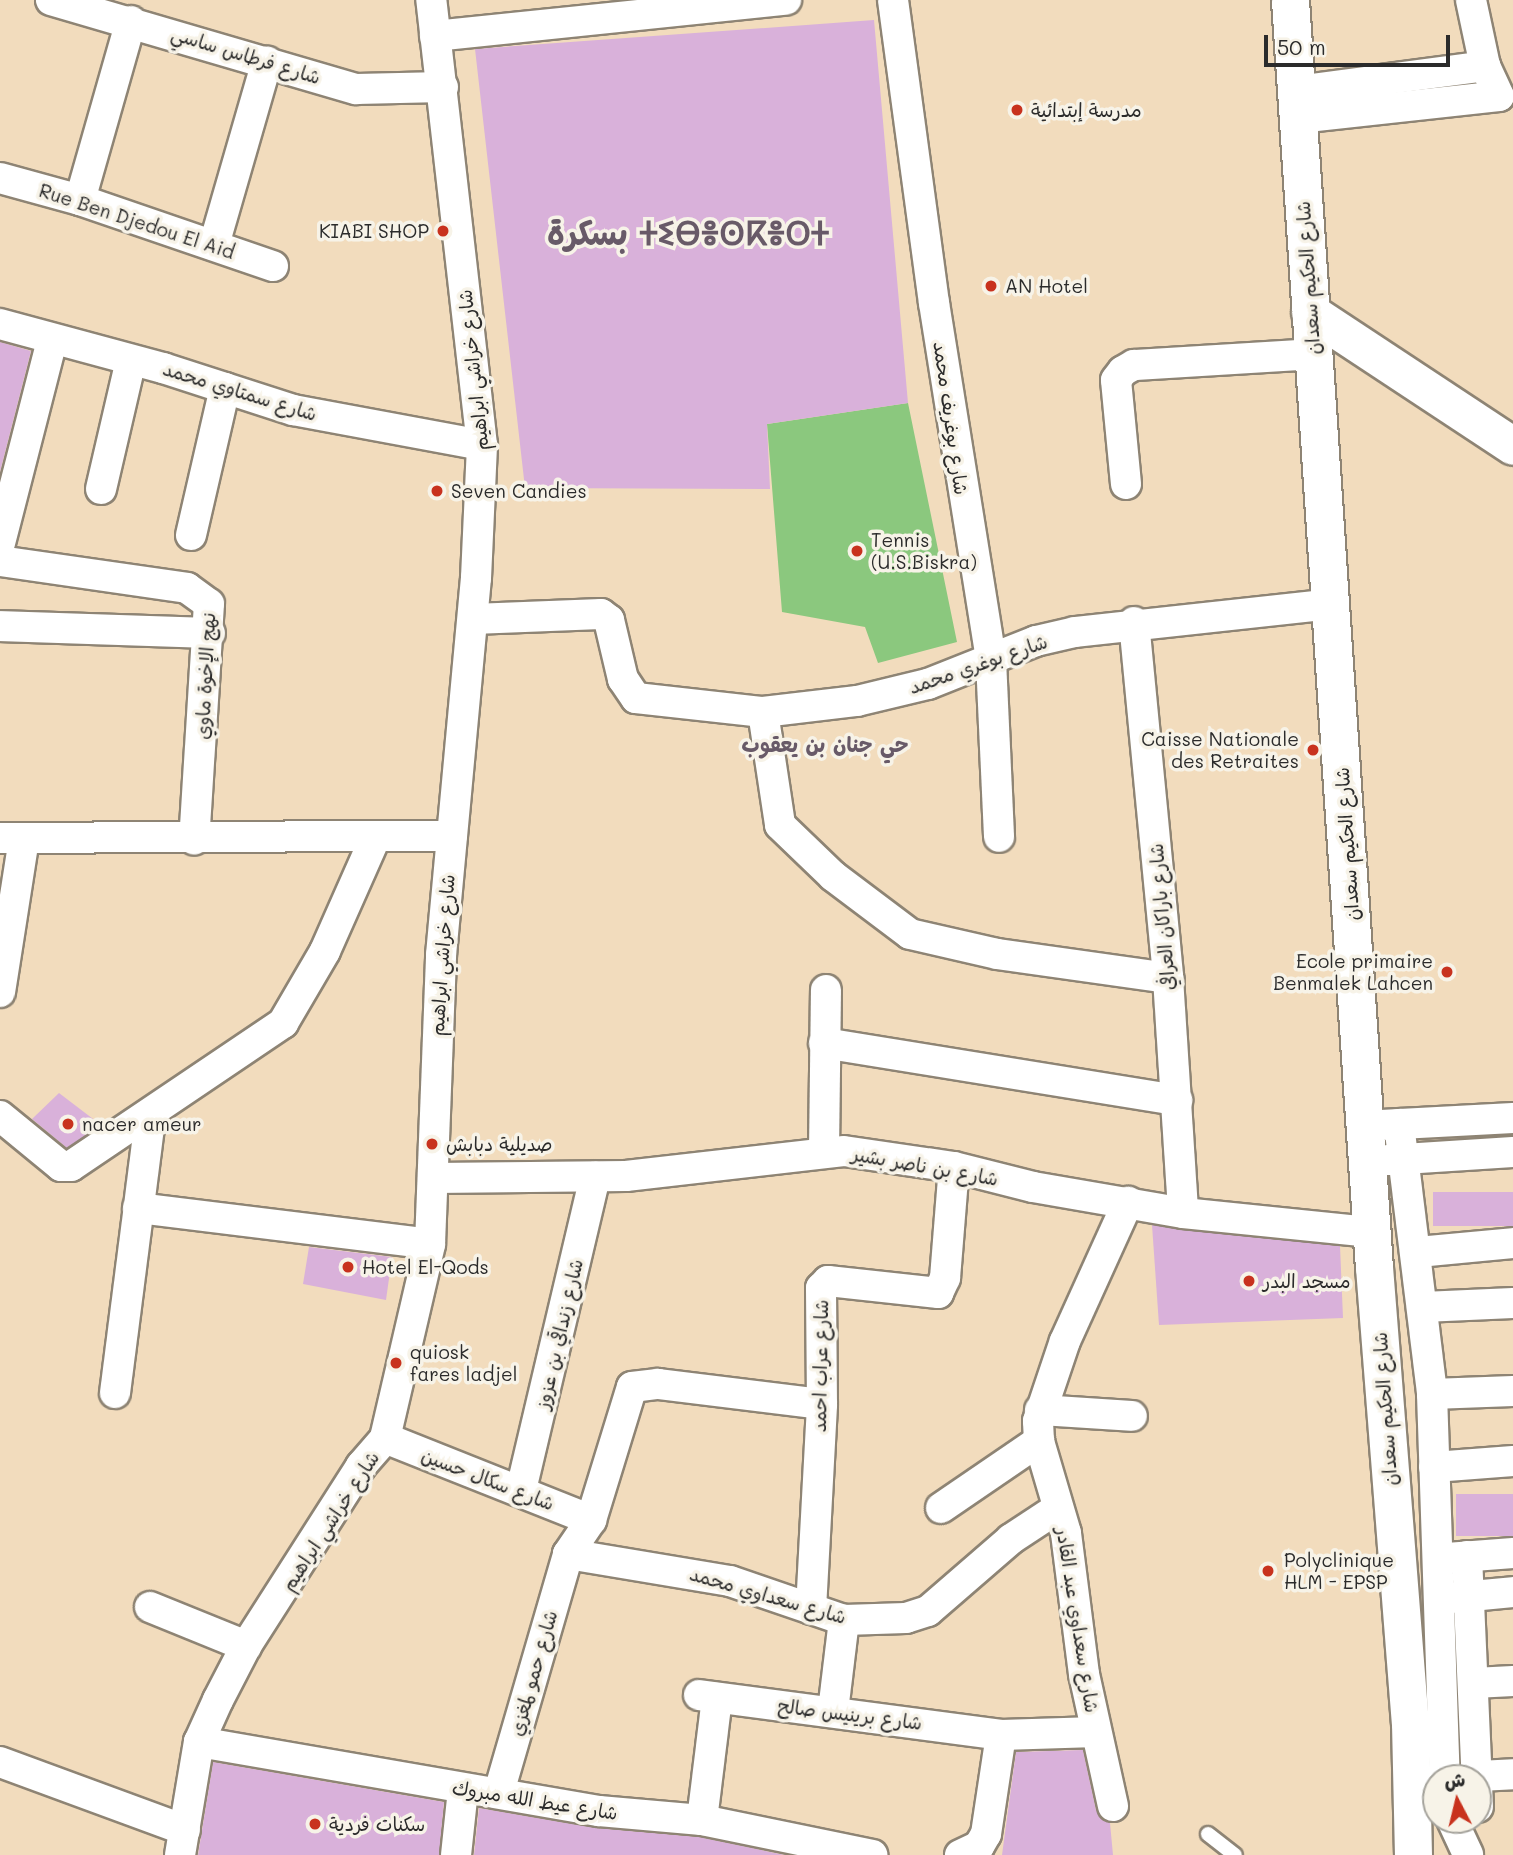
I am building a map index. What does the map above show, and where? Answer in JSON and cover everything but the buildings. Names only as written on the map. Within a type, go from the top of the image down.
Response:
[{"type":"street","name":"شارع فرطاس ساسي","points":[[51,0],[131,21],[356,89],[443,87]]},
{"type":"street","name":"شارع خراشي ابراهيم","points":[[183,1843],[199,1742],[246,1646],[361,1466],[385,1438],[430,1244],[434,1178],[433,1072],[473,619],[482,444],[431,0]]},
{"type":"street","points":[[435,36],[786,0]]},
{"type":"street","name":"شارع بوغريف محمد","points":[[893,0],[942,357],[991,660],[999,837]]},
{"type":"street","name":"شارع الحكيم سعدان","points":[[1290,0],[1332,604],[1383,1125],[1368,1161],[1387,1433],[1432,1764]]},
{"type":"street","points":[[1297,104],[1485,66],[1471,0]]},
{"type":"street","points":[[80,200],[131,21]]},
{"type":"street","points":[[215,245],[267,61]]},
{"type":"street","name":"Rue Ben Djedou El Aid","points":[[0,178],[80,200],[273,267]]},
{"type":"street","points":[[1310,312],[1513,446]]},
{"type":"street","name":"شارع سمتاوي محمد","points":[[0,324],[131,360],[293,410],[482,444]]},
{"type":"street","points":[[0,544],[52,340]]},
{"type":"street","points":[[1126,484],[1116,380],[1123,371],[1134,365],[1313,354]]},
{"type":"street","points":[[101,489],[131,360]]},
{"type":"street","points":[[191,535],[225,388]]},
{"type":"street","name":"نهج الإخوة ماوي","points":[[0,561],[197,591],[209,604],[210,633],[194,840]]},
{"type":"street","name":"شارع بوغري محمد","points":[[473,619],[601,614],[609,620],[622,679],[636,698],[764,712],[893,693],[991,660],[1036,641],[1134,622],[1332,604]]},
{"type":"street","name":"شارع باراكان العرافي","points":[[1134,622],[1168,978],[1182,1213]]},
{"type":"street","points":[[0,626],[210,633]]},
{"type":"street","points":[[764,712],[780,825],[833,876],[910,934],[998,954],[1168,978]]},
{"type":"street","points":[[0,992],[12,839],[194,840],[452,836]]},
{"type":"street","points":[[0,1116],[66,1168],[283,1023],[325,951],[375,838]]},
{"type":"street","points":[[824,1153],[826,990]]},
{"type":"street","points":[[824,1043],[1177,1100]]},
{"type":"street","points":[[115,1393],[151,1113]]},
{"type":"street","points":[[1383,1125],[1513,1118]]},
{"type":"street","points":[[1383,1125],[1406,1160],[1432,1394],[1436,1600],[1432,1764]]},
{"type":"street","points":[[1368,1161],[1513,1152]]},
{"type":"street","name":"شارع بن ناصر بشير","points":[[434,1178],[595,1177],[768,1164],[824,1153],[891,1155],[954,1167],[1033,1187],[1182,1213],[1371,1232]]},
{"type":"street","name":"شارع عراب احمد","points":[[811,1609],[822,1404],[824,1283],[938,1293],[945,1278],[954,1167]]},
{"type":"street","name":"شارع زنداقي بن عزوز","points":[[521,1490],[595,1177]]},
{"type":"street","name":"شارع سعداوي عبد القادر","points":[[1113,1806],[1096,1732],[1058,1508],[1039,1441],[1040,1410],[1071,1328],[1128,1202]]},
{"type":"street","points":[[138,1208],[430,1244]]},
{"type":"street","points":[[1418,1252],[1513,1243]]},
{"type":"street","points":[[1423,1307],[1513,1303]]},
{"type":"street","name":"شارع حمو لمغزي","points":[[499,1792],[568,1554],[591,1520],[632,1387],[658,1384],[822,1404]]},
{"type":"street","points":[[1432,1394],[1513,1391]]},
{"type":"street","points":[[1040,1410],[1132,1416]]},
{"type":"street","points":[[1387,1433],[1433,1432]]},
{"type":"street","name":"شارع سكال حسين","points":[[385,1438],[591,1520]]},
{"type":"street","points":[[941,1508],[1039,1441]]},
{"type":"street","points":[[1434,1467],[1513,1461]]},
{"type":"street","name":"شارع سعداوي محمد","points":[[568,1554],[730,1581],[844,1620],[906,1618],[928,1611],[1011,1539],[1058,1508]]},
{"type":"street","points":[[1435,1559],[1513,1553]]},
{"type":"street","points":[[1467,1556],[1478,1764]]},
{"type":"street","points":[[1436,1600],[1513,1592]]},
{"type":"street","points":[[150,1607],[246,1646]]},
{"type":"street","points":[[833,1711],[844,1620]]},
{"type":"street","points":[[1474,1683],[1513,1681]]},
{"type":"street","name":"شارع برينيس صالح","points":[[702,1820],[708,1697],[833,1711],[1001,1735]]},
{"type":"street","points":[[960,1855],[979,1846],[986,1834],[1001,1735],[1096,1732]]},
{"type":"street","name":"شارع عيط الله مبروك","points":[[199,1742],[599,1811],[702,1820],[872,1855]]},
{"type":"street","points":[[0,1762],[183,1843]]},
{"type":"street","points":[[1492,1775],[1513,1774]]},
{"type":"street","points":[[456,1855],[463,1789]]},
{"type":"street","name":"شارع الحكيم سعدان","points":[[1413,1855],[1422,1812]]},
{"type":"street","points":[[1458,1834],[1468,1855]]},
{"type":"street","points":[[1476,1855],[1477,1834]]},
{"type":"lane","points":[[1208,1834],[1235,1855]]},
{"type":"green space","name":"Tennis (U.S.Biskra)","points":[[908,403],[957,642],[878,663],[865,627],[782,612],[767,424]]},
{"type":"place","name":"مدرسة إبتدائية","points":[[1017,110]]},
{"type":"place","name":"KIABI SHOP","points":[[443,231]]},
{"type":"place","name":"AN Hotel","points":[[991,286]]},
{"type":"place","name":"Seven Candies","points":[[437,491]]},
{"type":"place","name":"Tennis (U.S.Biskra)","points":[[857,551]]},
{"type":"place","name":"Caisse Nationale des Retraites","points":[[1313,750]]},
{"type":"place","name":"Ecole primaire Benmalek Lahcen","points":[[1447,972]]},
{"type":"place","name":"nacer ameur","points":[[68,1124]]},
{"type":"place","name":"صديلية دبابش","points":[[432,1144]]},
{"type":"place","name":"Hotel El-Qods","points":[[348,1267]]},
{"type":"place","name":"مسجد البدر","points":[[1249,1281]]},
{"type":"place","name":"quiosk fares ladjel","points":[[396,1363]]},
{"type":"place","name":"Polyclinique HLM - EPSP","points":[[1268,1571]]},
{"type":"place","name":"سكنات فردية","points":[[315,1824]]},
{"type":"district","name":"بسكرة ⵜⵉⴱⴻⵙⴽⴻⵔⵜ","points":[[688,232]]},
{"type":"district","name":"حي جنان بن يعقوب","points":[[825,744]]}]
